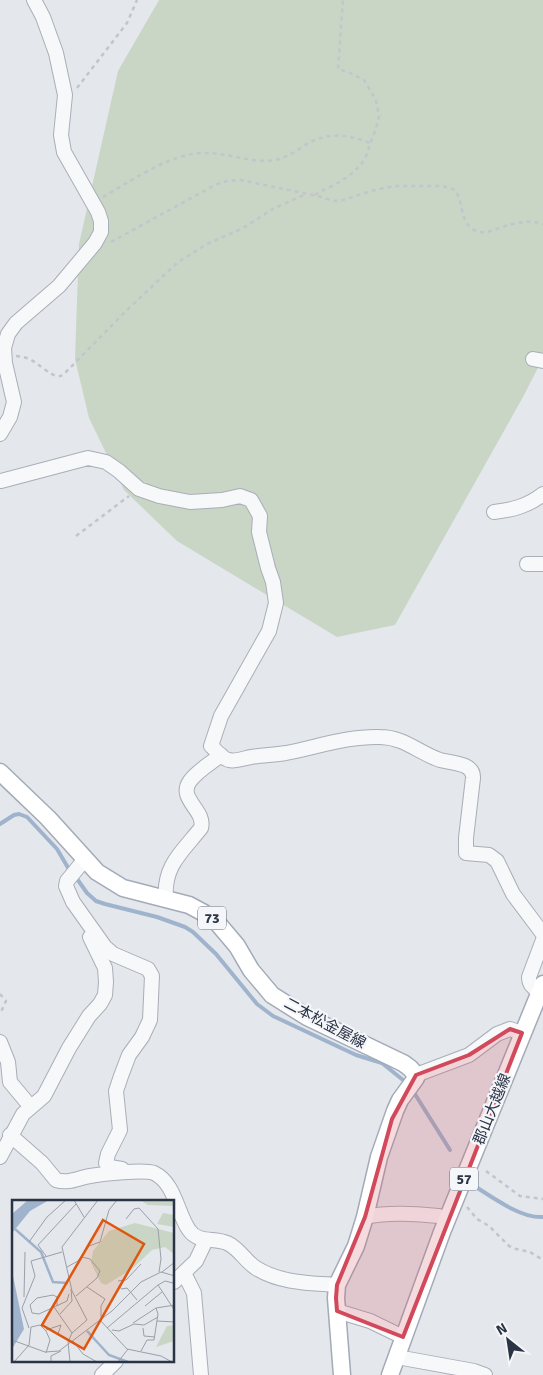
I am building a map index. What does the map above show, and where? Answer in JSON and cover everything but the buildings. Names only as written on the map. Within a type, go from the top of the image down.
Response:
[{"type":"main road","name":"二本松金屋線","points":[[0,772],[48,818],[97,872],[129,890],[188,904],[215,920],[237,946],[251,970],[272,995],[307,1018],[404,1063],[416,1076]]},
{"type":"main road","name":"郡山大越線","points":[[390,1375],[456,1199],[522,1033],[540,995]]},
{"type":"main road","points":[[342,1375],[336,1298],[337,1285],[356,1246],[379,1157],[392,1119],[400,1100],[416,1076]]},
{"type":"street","points":[[0,434],[10,416],[14,402],[4,356],[6,341],[12,327],[53,292],[90,249],[101,232],[101,221],[94,203],[64,152],[61,121],[65,99],[56,53],[43,17],[34,0]]},
{"type":"street","points":[[0,492],[0,480],[88,458],[106,462],[139,489],[158,496],[190,502],[222,500],[240,496],[251,500],[260,516],[259,532],[268,568],[274,582],[276,603],[269,631],[221,716],[211,746],[229,760],[236,761],[246,757],[285,753],[330,743],[382,736],[404,741],[439,759],[469,767],[474,773],[466,853],[489,855],[497,861],[513,894],[543,934]]},
{"type":"street","points":[[494,512],[512,510],[524,506],[543,494]]},
{"type":"street","points":[[528,564],[543,564]]},
{"type":"street","points":[[166,899],[165,886],[167,874],[177,856],[201,828],[202,822],[198,812],[190,802],[186,792],[187,788],[190,781],[221,755]]},
{"type":"street","points":[[85,860],[68,878],[66,886],[73,902],[112,954],[148,969],[152,976],[150,1020],[144,1033],[129,1055],[116,1092],[120,1130],[106,1161],[106,1164],[110,1167],[122,1168],[126,1173]]},
{"type":"street","points":[[0,1157],[10,1135],[23,1114],[30,1106],[42,1099],[89,1016],[105,995],[104,968],[86,929],[87,922]]},
{"type":"street","points":[[540,995],[531,986],[529,977],[543,940]]},
{"type":"street","points":[[416,1076],[469,1055],[497,1034],[510,1029],[522,1033]]},
{"type":"street","points":[[0,1042],[8,1062],[10,1082],[30,1106]]},
{"type":"street","points":[[10,1135],[42,1163],[54,1178],[60,1181],[67,1182],[88,1176],[148,1171],[161,1177],[175,1200]]},
{"type":"street","points":[[175,1201],[189,1231],[206,1240],[227,1243],[235,1248],[247,1262],[258,1269],[277,1278],[295,1282],[337,1285]]},
{"type":"street","points":[[365,1217],[406,1213],[439,1216]]},
{"type":"street","points":[[202,1375],[194,1293],[179,1277],[200,1256],[206,1240]]},
{"type":"street","points":[[338,1311],[364,1318],[403,1337]]},
{"type":"street","points":[[397,1356],[474,1371],[485,1375]]},
{"type":"street","points":[[102,1375],[115,1362]]},
{"type":"path","points":[[65,99],[71,96],[127,23],[137,0]]},
{"type":"path","points":[[316,195],[354,172],[365,159],[379,115],[374,95],[367,84],[360,77],[338,69],[343,0]]},
{"type":"path","points":[[94,203],[126,183],[184,155],[204,153],[267,161],[286,156],[316,138],[324,136],[344,135],[370,143]]},
{"type":"path","points":[[90,249],[128,233],[224,182],[240,180],[316,195],[333,201],[344,200],[387,187],[442,186],[455,190],[460,198],[464,218],[469,226],[477,231],[489,232],[506,225],[527,222],[543,224]]},
{"type":"path","points":[[4,356],[29,358],[55,375],[63,375],[126,311],[177,263],[205,245],[243,228],[273,209],[306,194]]},
{"type":"path","points":[[76,536],[139,489]]},
{"type":"path","points":[[0,994],[6,1001],[0,1014]]},
{"type":"path","points":[[486,1170],[520,1196],[543,1199]]},
{"type":"path","points":[[456,1199],[467,1206],[477,1218],[489,1226],[509,1246],[530,1252],[543,1260]]},
{"type":"highlighted area","points":[[510,1029],[522,1033],[403,1337],[337,1311],[336,1298],[337,1285],[365,1217],[392,1119],[416,1075],[469,1055]]},
{"type":"green space","points":[[159,0],[543,0],[543,358],[395,625],[337,637],[177,541],[124,490],[89,418],[75,359],[79,244],[118,71]]},
{"type":"waterway","points":[[0,824],[14,815],[19,814],[27,817],[57,849],[70,871]]},
{"type":"waterway","points":[[75,876],[87,893],[96,901],[157,917],[185,927],[216,954],[257,1004],[273,1016],[356,1055],[382,1063],[403,1080]]},
{"type":"waterway","points":[[413,1091],[450,1150]]},
{"type":"waterway","points":[[468,1182],[514,1210],[534,1217],[543,1217]]}]
